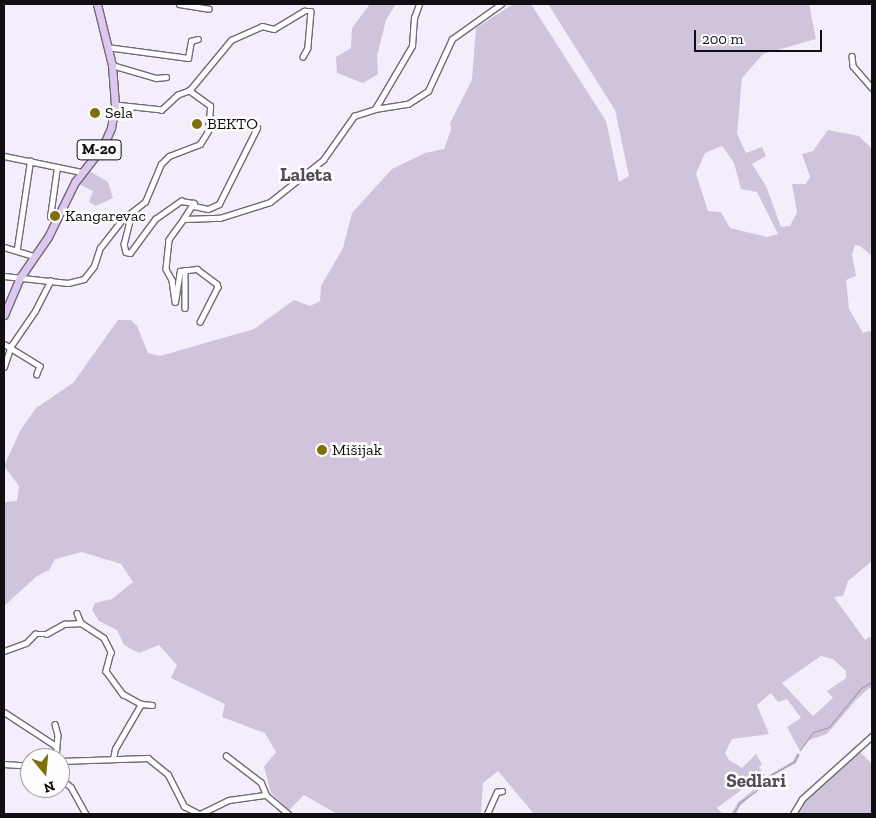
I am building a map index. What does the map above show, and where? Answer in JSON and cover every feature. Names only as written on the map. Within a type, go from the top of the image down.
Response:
[{"type":"main road","name":"M-20","points":[[4,315],[19,279],[54,227],[81,172],[108,136],[115,105],[112,65],[97,4]]},
{"type":"street","points":[[179,4],[209,9]]},
{"type":"street","points":[[375,109],[412,46],[414,18],[419,4]]},
{"type":"street","points":[[184,219],[220,218],[270,202],[323,160],[354,116],[375,109],[400,107],[428,91],[452,40],[502,4]]},
{"type":"street","points":[[115,105],[162,110],[178,95],[189,91],[231,40],[262,26],[274,29],[304,11],[311,11],[308,48],[303,57]]},
{"type":"street","points":[[107,47],[188,58],[191,41],[198,39]]},
{"type":"street","points":[[852,56],[853,66],[872,88]]},
{"type":"street","points":[[112,65],[156,78],[166,77]]},
{"type":"street","points":[[4,276],[50,281],[84,280],[94,266],[100,248],[123,219],[145,202],[161,164],[170,156],[196,146],[205,138],[210,106],[189,91]]},
{"type":"street","points":[[200,322],[218,285],[201,271],[185,270],[179,272],[174,302],[172,280],[165,262],[172,232],[184,219],[186,211],[194,206],[208,208],[219,204],[257,128]]},
{"type":"street","points":[[4,156],[81,172]]},
{"type":"street","points":[[16,248],[30,161]]},
{"type":"street","points":[[50,217],[57,167]]},
{"type":"street","points":[[132,213],[124,244],[126,252],[130,253],[148,226],[165,209],[181,201],[192,201],[194,206]]},
{"type":"street","points":[[4,247],[16,248],[34,256]]},
{"type":"street","points":[[185,270],[185,308]]},
{"type":"street","points":[[4,367],[10,346],[35,311],[50,281]]},
{"type":"street","points":[[4,344],[40,366],[36,374]]},
{"type":"street","points":[[77,613],[81,623],[104,638],[111,652],[106,671],[123,694],[142,704],[152,705]]},
{"type":"street","points":[[4,651],[26,642],[35,634],[46,634],[64,624],[81,623]]},
{"type":"street","points":[[113,759],[114,749],[142,704]]},
{"type":"street","points":[[4,712],[56,746],[58,735],[55,724]]},
{"type":"street","points":[[793,814],[802,800],[872,736]]},
{"type":"street","points":[[226,756],[261,783],[266,795],[290,814]]},
{"type":"street","points":[[70,761],[141,757],[152,760],[168,774],[184,806],[200,814],[229,800],[266,795]]},
{"type":"street","points":[[4,764],[20,765]]},
{"type":"street","points":[[70,786],[86,814]]},
{"type":"street","points":[[487,814],[497,792],[502,791]]},
{"type":"shaded area","points":[[370,4],[396,4],[386,20],[377,56],[378,74],[363,83],[337,73],[336,57],[351,48],[352,28]]},
{"type":"shaded area","points":[[513,4],[531,4],[606,121],[619,182],[629,176],[615,110],[548,4],[809,4],[816,39],[763,54],[742,78],[737,134],[746,153],[762,147],[766,156],[752,164],[766,186],[781,227],[790,226],[797,212],[792,184],[806,184],[810,177],[802,154],[813,151],[828,130],[859,136],[872,149],[872,256],[860,246],[855,245],[852,255],[856,276],[846,280],[849,309],[863,333],[872,330],[872,561],[848,581],[843,596],[834,597],[865,640],[872,636],[872,689],[869,688],[856,700],[827,734],[809,740],[800,751],[787,727],[801,718],[787,699],[778,702],[771,693],[757,705],[769,734],[732,739],[725,753],[729,760],[742,768],[756,754],[762,764],[759,767],[766,777],[793,761],[797,753],[800,755],[796,763],[771,777],[740,806],[736,814],[731,814],[738,802],[756,788],[751,783],[717,808],[723,814],[534,814],[498,771],[483,783],[481,814],[337,814],[304,795],[289,810],[271,793],[264,767],[276,752],[265,733],[222,717],[225,704],[171,678],[177,665],[159,645],[139,653],[124,645],[117,630],[99,621],[92,610],[95,603],[112,599],[133,582],[121,564],[82,552],[55,559],[49,570],[37,576],[4,606],[4,502],[17,501],[19,486],[4,466],[21,429],[36,408],[73,383],[118,320],[131,320],[137,326],[148,353],[160,356],[254,329],[294,300],[310,306],[320,301],[321,286],[343,248],[352,213],[392,169],[425,153],[444,149],[451,130],[450,123],[472,80],[476,28]],"holes":[[[722,146],[734,163],[741,189],[757,192],[778,234],[767,237],[730,228],[721,212],[708,211],[696,174],[705,153]],[[821,656],[833,659],[846,671],[846,678],[827,691],[833,698],[813,716],[782,683]]]},
{"type":"shaded area","points":[[88,170],[108,182],[113,198],[96,206],[89,202],[93,191],[79,184]]},
{"type":"shaded area","points":[[858,750],[872,764],[872,814],[798,814],[807,798]]},
{"type":"waterway","points":[[800,750],[813,732],[829,727],[861,688],[872,682]]},
{"type":"waterway","points":[[733,814],[739,803],[755,792],[772,774],[794,762],[798,754]]},
{"type":"place","name":"Sela","points":[[95,113]]},
{"type":"place","name":"BEKTO","points":[[197,124]]},
{"type":"place","name":"Kangarevac","points":[[55,216]]},
{"type":"place","name":"Mišijak","points":[[322,450]]},
{"type":"district","name":"Laleta","points":[[306,175]]},
{"type":"district","name":"Sedlari","points":[[756,781]]}]
